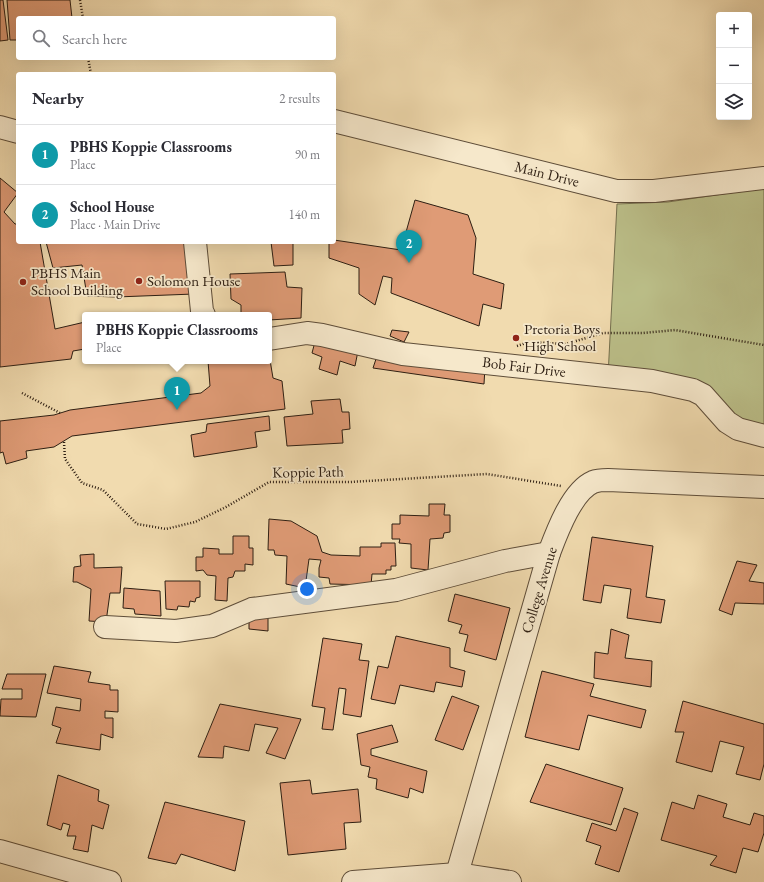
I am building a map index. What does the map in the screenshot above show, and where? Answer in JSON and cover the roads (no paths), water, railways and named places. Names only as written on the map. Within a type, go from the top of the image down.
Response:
[{"type":"street","name":"Main Drive","points":[[336,121],[616,191],[654,191],[764,178]]},
{"type":"street","points":[[0,127],[16,132]]},
{"type":"street","points":[[0,140],[16,134]]},
{"type":"street","points":[[195,244],[202,312]]},
{"type":"street","name":"Bob Fair Drive","points":[[272,339],[307,333],[322,334],[403,354],[652,381],[694,390],[703,395],[727,422],[738,429],[764,436]]},
{"type":"street","name":"College Avenue","points":[[457,874],[549,552],[562,519],[582,489],[592,482],[599,480],[764,488]]},
{"type":"street","points":[[105,627],[176,630],[212,626],[252,609],[396,590],[505,561],[549,552]]},
{"type":"street","points":[[0,851],[110,882]]},
{"type":"street","points":[[353,882],[457,874],[510,882]]},
{"type":"place","name":"School House","points":[[409,263]]},
{"type":"place","name":"Solomon House","points":[[139,281]]},
{"type":"place","name":"PBHS Main School Building","points":[[23,282]]},
{"type":"place","name":"Pretoria Boys High School","points":[[516,338]]},
{"type":"place","name":"PBHS Koppie Classrooms","points":[[177,410]]}]
